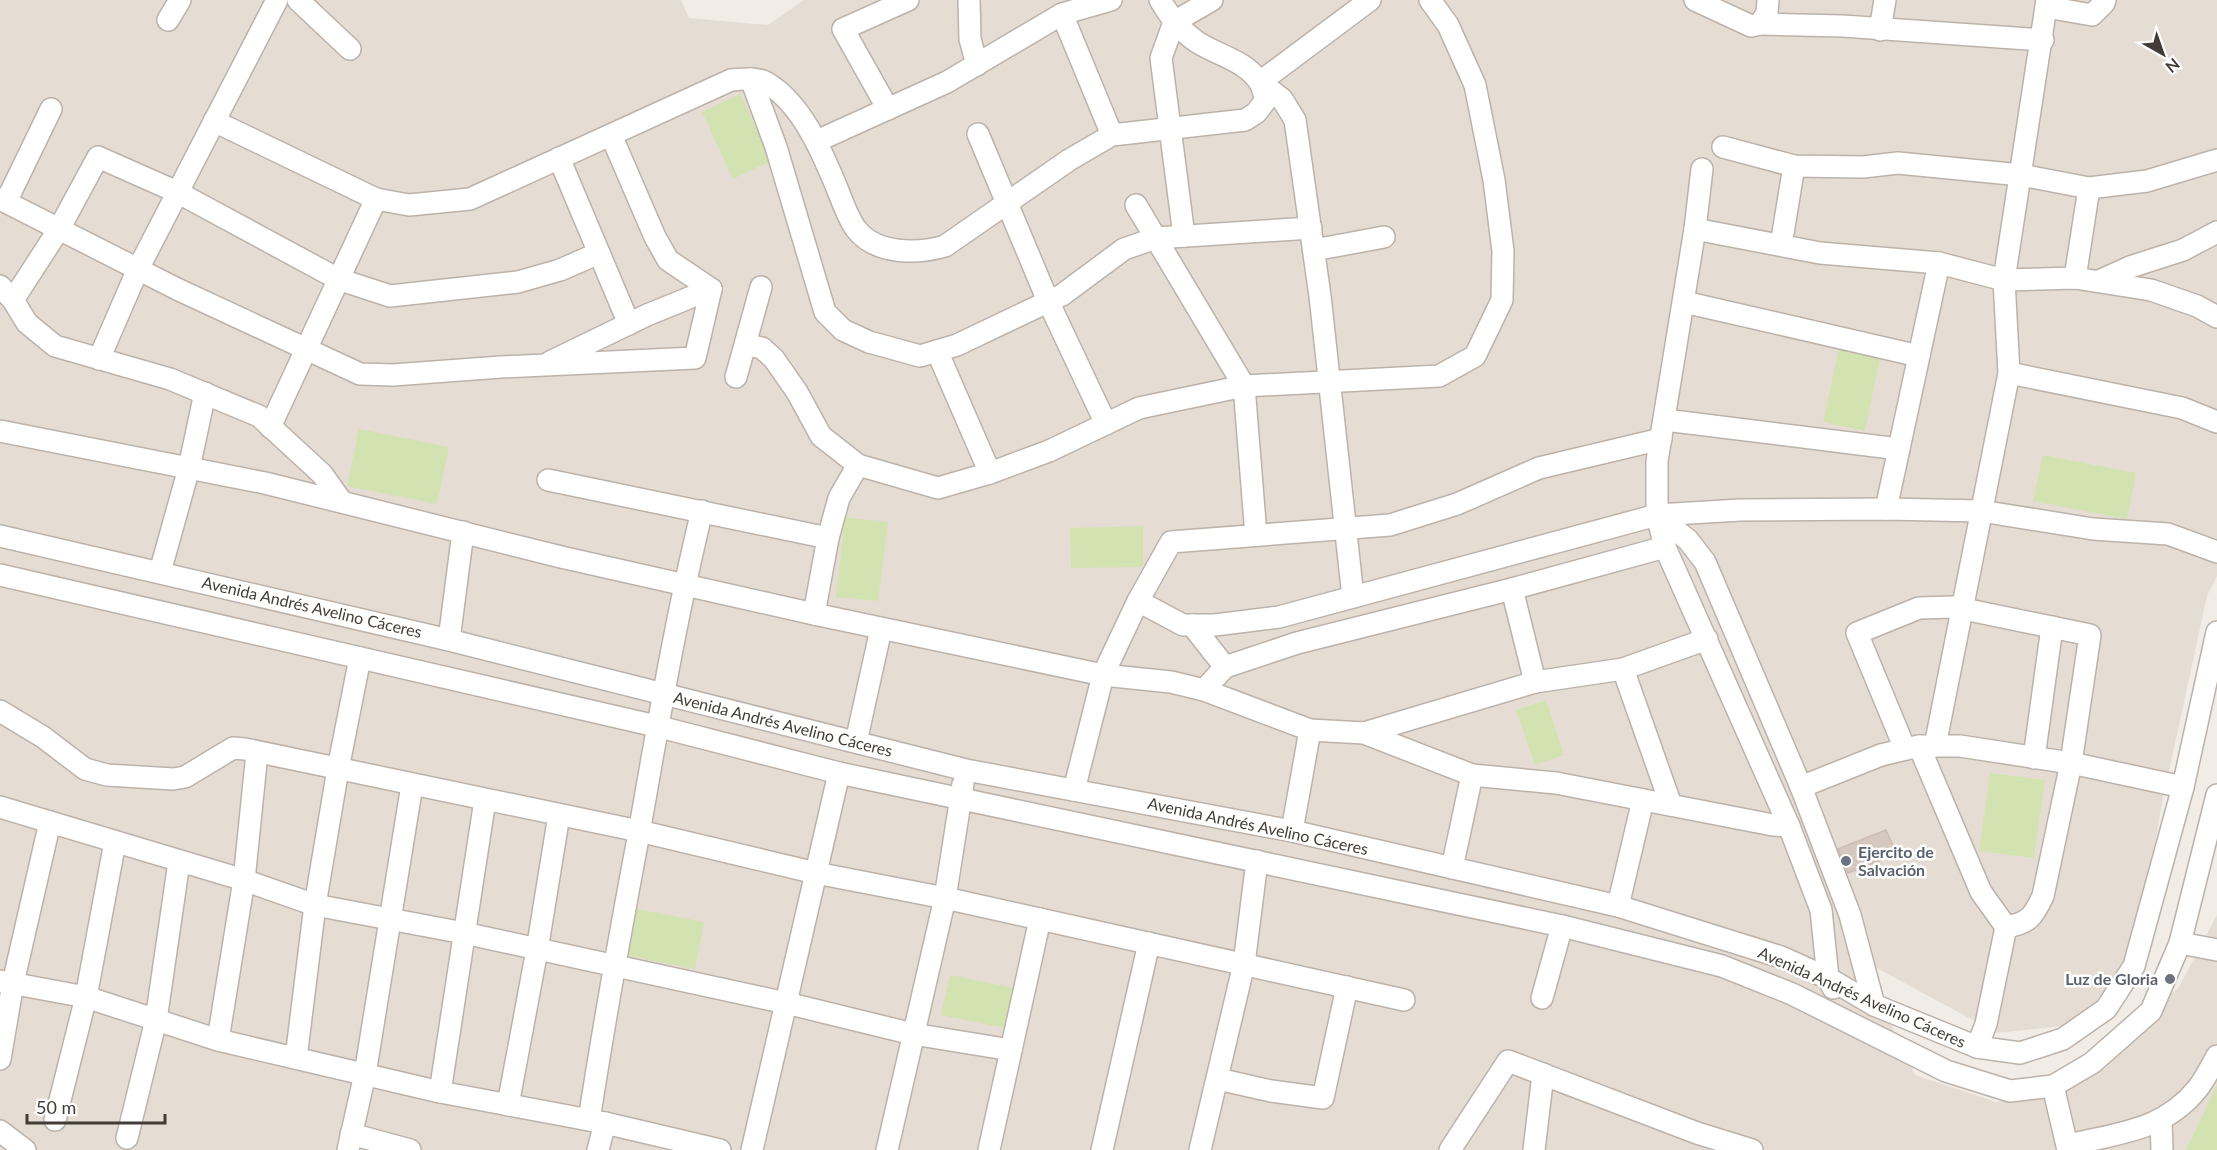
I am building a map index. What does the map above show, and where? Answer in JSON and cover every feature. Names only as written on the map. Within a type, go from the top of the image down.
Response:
[{"type":"street","points":[[168,20],[180,0]]},
{"type":"street","points":[[99,359],[138,269],[278,0]]},
{"type":"street","points":[[298,0],[350,49]]},
{"type":"street","points":[[888,109],[843,29],[908,0]]},
{"type":"street","points":[[969,0],[969,39],[977,65]]},
{"type":"street","points":[[817,141],[947,82],[1062,15],[1111,0]]},
{"type":"street","points":[[1160,0],[1174,22],[1198,42],[1246,68],[1282,99],[1295,120],[1314,250],[1353,597]]},
{"type":"street","points":[[1184,236],[1161,58],[1174,22],[1212,0]]},
{"type":"street","points":[[1260,82],[1370,0]]},
{"type":"street","points":[[747,345],[762,348],[774,358],[797,392],[821,436],[858,465],[938,488],[990,473],[1049,451],[1139,408],[1244,386],[1439,376],[1475,356],[1502,300],[1503,251],[1494,180],[1475,85],[1448,25],[1430,0]]},
{"type":"street","points":[[1695,0],[1751,26],[1760,24],[1843,26],[2043,40]]},
{"type":"street","points":[[1760,24],[1767,14],[1768,0]]},
{"type":"street","points":[[1880,30],[1885,0]]},
{"type":"street","points":[[1920,747],[1963,609],[2009,374],[2004,280],[2047,3],[2092,15],[2105,0]]},
{"type":"street","points":[[1062,15],[1112,135]]},
{"type":"street","points":[[214,121],[376,199],[409,205],[470,199],[731,80],[751,79],[766,82],[789,103],[817,141],[856,229],[874,245],[902,250],[930,250],[945,246],[1069,160],[1112,135],[1245,120],[1256,113],[1266,100],[1260,82]]},
{"type":"street","points":[[751,79],[776,147],[825,312],[843,330],[869,342],[920,356],[957,345],[1062,294],[1124,249],[1156,238],[1311,228]]},
{"type":"street","points":[[51,109],[3,201],[138,269],[360,374],[393,375],[501,367],[695,358],[711,289]]},
{"type":"street","points":[[978,134],[1048,301],[1106,424]]},
{"type":"street","points":[[611,135],[654,237],[668,260],[711,289]]},
{"type":"street","points":[[1723,147],[1794,166],[1863,167],[1898,163],[2021,175],[2088,188],[2147,181],[2217,160]]},
{"type":"street","points":[[342,502],[322,474],[259,416],[170,379],[56,346],[27,323],[6,293],[59,229],[98,157],[177,192],[338,279],[390,296],[518,282],[560,270],[599,253]]},
{"type":"street","points":[[559,158],[629,324]]},
{"type":"street","points":[[1781,245],[1794,166]]},
{"type":"street","points":[[1702,169],[1684,302],[1657,461],[1657,515],[1665,547],[1789,826],[1821,910],[1828,978],[1853,1025]]},
{"type":"street","points":[[2075,278],[2088,188]]},
{"type":"street","points":[[270,427],[376,199]]},
{"type":"street","points":[[1136,205],[1244,386],[1256,535]]},
{"type":"street","points":[[1695,229],[1820,253],[1939,263],[2004,280],[2075,278],[2151,290],[2197,306],[2217,317]]},
{"type":"street","points":[[2098,282],[2130,267],[2183,250],[2217,232]]},
{"type":"street","points":[[1314,250],[1384,237]]},
{"type":"street","points":[[1886,509],[1939,263]]},
{"type":"street","points":[[736,377],[747,345],[761,287]]},
{"type":"street","points":[[541,366],[629,324],[711,289]]},
{"type":"street","points":[[1684,302],[1919,356]]},
{"type":"street","points":[[937,351],[990,473]]},
{"type":"street","points":[[2009,374],[2182,408],[2217,422]]},
{"type":"street","points":[[160,572],[189,468],[205,393]]},
{"type":"street","points":[[1074,790],[1103,675],[1138,601],[1171,542],[1390,525],[1457,504],[1539,468],[1663,430],[1899,449]]},
{"type":"street","points":[[0,431],[265,483],[684,585],[881,629],[1103,675],[1171,682],[1204,690],[1310,730],[1364,733],[1472,775],[1556,783],[1773,825],[1789,826]]},
{"type":"street","points":[[814,614],[828,538],[839,498],[858,465]]},
{"type":"street","points":[[548,480],[828,538]]},
{"type":"street","points":[[1138,601],[1183,625],[1215,625],[1279,617],[1657,515],[1740,510],[1886,509],[1981,512],[2093,530],[2168,534],[2217,552]]},
{"type":"street","points":[[598,1150],[597,1121],[613,967],[656,726],[684,585],[702,511]]},
{"type":"street","points":[[1657,515],[1688,540],[1705,562],[1801,787],[1850,915],[1874,1005]]},
{"type":"street","points":[[449,640],[463,532]]},
{"type":"street","name":"Avenida Andrés Avelino Cáceres","points":[[0,536],[449,640],[966,770],[1292,831],[1618,906],[1781,957],[1828,978],[1874,1005],[1977,1047],[2020,1053],[2063,1039],[2106,1010],[2134,966],[2183,787],[2217,632]]},
{"type":"street","points":[[1204,690],[1225,667],[1298,643],[1512,589],[1665,547]]},
{"type":"street","name":"Avenida Andrés Avelino Cáceres","points":[[0,575],[656,726],[839,773],[1562,926],[1722,966],[1792,994],[1947,1071],[2010,1091],[2053,1086],[2092,1063],[2151,1011],[2180,943],[2217,795]]},
{"type":"street","points":[[1512,589],[1534,682]]},
{"type":"street","points":[[1977,1047],[1986,1024],[2006,927],[1981,892],[1920,747],[1857,633],[1919,608],[1954,607],[2090,635],[2071,763],[2043,896],[2035,913],[2023,924],[2006,927]]},
{"type":"street","points":[[1192,625],[1225,667]]},
{"type":"street","points":[[2034,758],[2052,627]]},
{"type":"street","points":[[856,742],[881,629]]},
{"type":"street","points":[[1364,733],[1534,682],[1623,669],[1707,639]]},
{"type":"street","points":[[296,1058],[315,905],[360,658]]},
{"type":"street","points":[[1623,669],[1671,805]]},
{"type":"street","points":[[0,711],[43,737],[85,769],[107,775],[173,779],[185,777],[234,748],[639,831],[816,873],[945,898],[1404,1000]]},
{"type":"street","points":[[1292,831],[1310,730]]},
{"type":"street","points":[[1801,787],[1881,755],[1920,747],[1960,746],[2071,763],[2183,787]]},
{"type":"street","points":[[218,1040],[244,880],[257,753]]},
{"type":"street","points":[[887,1150],[945,898],[966,770]]},
{"type":"street","points":[[752,1150],[839,773]]},
{"type":"street","points":[[1452,868],[1472,775]]},
{"type":"street","points":[[410,1150],[349,1142],[365,1074],[412,784]]},
{"type":"street","points":[[440,1092],[485,800]]},
{"type":"street","points":[[1618,906],[1643,800]]},
{"type":"street","points":[[0,807],[244,880],[315,905],[464,933],[786,1003],[913,1034],[1011,1050]]},
{"type":"street","points":[[508,1105],[559,815]]},
{"type":"street","points":[[0,1059],[6,982],[50,822]]},
{"type":"street","points":[[55,1120],[86,997],[115,842]]},
{"type":"street","points":[[1200,1150],[1244,964],[1257,861]]},
{"type":"street","points":[[128,1138],[156,1020],[179,862]]},
{"type":"street","points":[[989,1150],[1040,919]]},
{"type":"street","points":[[1542,998],[1562,926]]},
{"type":"street","points":[[1102,1150],[1149,943]]},
{"type":"street","points":[[2180,943],[2217,950]]},
{"type":"street","points":[[6,982],[86,997],[218,1040],[440,1092],[597,1121],[720,1150]]},
{"type":"street","points":[[1218,1079],[1271,1091],[1323,1098],[1347,987]]},
{"type":"street","points":[[2053,1086],[2069,1148],[2160,1121],[2185,1102],[2199,1087],[2217,1056]]},
{"type":"street","points":[[1449,1150],[1508,1061],[1698,1133],[1752,1150]]},
{"type":"street","points":[[1534,1150],[1543,1074]]},
{"type":"street","points":[[2160,1121],[2162,1150]]},
{"type":"shaded area","points":[[0,0],[681,0],[689,18],[768,25],[804,0],[2217,0],[2217,576],[2207,596],[2162,803],[2131,985],[2070,1025],[1997,1033],[1860,959],[1915,1075],[1996,1102],[2070,1085],[2179,987],[2217,915],[2217,1150],[0,1150]]},
{"type":"green space","points":[[740,94],[771,161],[733,179],[702,112]]},
{"type":"green space","points":[[1839,349],[1880,358],[1865,431],[1823,422]]},
{"type":"green space","points":[[359,429],[449,447],[437,504],[347,486]]},
{"type":"green space","points":[[2043,455],[2136,473],[2127,519],[2033,501]]},
{"type":"green space","points":[[845,517],[888,522],[878,601],[836,597]]},
{"type":"green space","points":[[1143,526],[1143,567],[1071,568],[1070,528]]},
{"type":"green space","points":[[1546,700],[1564,755],[1535,765],[1516,710]]},
{"type":"green space","points":[[1990,773],[2045,780],[2034,858],[1979,851]]},
{"type":"green space","points":[[632,908],[704,922],[695,969],[623,955]]},
{"type":"green space","points":[[950,975],[1014,988],[1005,1028],[941,1015]]},
{"type":"green space","points":[[2217,1085],[2217,1150],[2186,1150]]},
{"type":"building","points":[[1886,830],[1897,854],[1848,873],[1838,849]]},
{"type":"place","name":"Ejercito de Salvación","points":[[1846,861]]},
{"type":"place","name":"Luz de Gloria","points":[[2170,979]]}]
